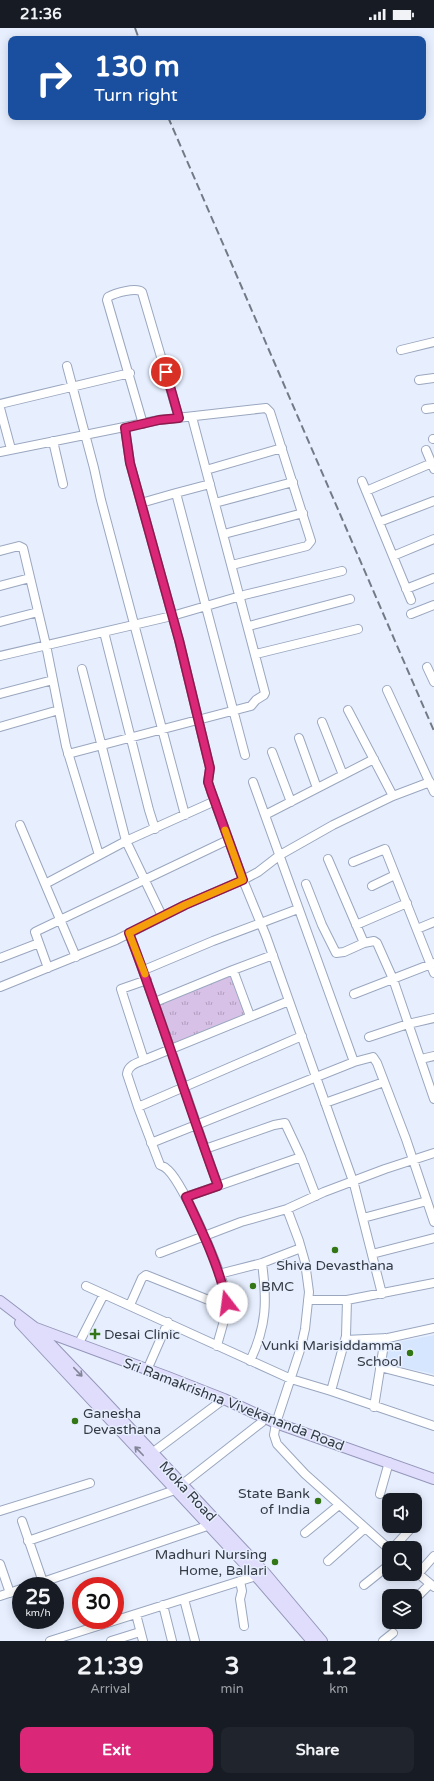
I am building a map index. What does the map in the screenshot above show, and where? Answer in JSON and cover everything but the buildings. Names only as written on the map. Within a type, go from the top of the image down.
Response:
[{"type":"main road","points":[[0,1301],[34,1327],[48,1347]]},
{"type":"main road","points":[[0,1309],[48,1347]]},
{"type":"main road","points":[[22,1325],[34,1327]]},
{"type":"main road","name":"Sri Ramakrishna Vivekananda Road","points":[[34,1327],[224,1399],[276,1423],[434,1479]]},
{"type":"main road","name":"Moka Road","points":[[48,1347],[152,1453],[179,1488]]},
{"type":"main road","name":"Moka Road","points":[[48,1347],[213,1524],[265,1573],[322,1641]]},
{"type":"main road","name":"Moka Road","points":[[213,1524],[312,1641]]},
{"type":"street","points":[[143,424],[130,373],[107,300],[108,297],[114,294],[137,290],[142,292],[179,418]]},
{"type":"street","points":[[401,350],[434,342]]},
{"type":"street","points":[[67,366],[86,435],[101,500],[186,815]]},
{"type":"street","points":[[0,404],[74,388],[130,373]]},
{"type":"street","points":[[419,380],[434,378]]},
{"type":"street","points":[[0,408],[11,449]]},
{"type":"street","points":[[0,452],[179,418],[266,408],[270,412],[282,448],[311,538],[310,544],[232,566]]},
{"type":"street","points":[[68,754],[251,706],[256,700],[264,696],[266,693],[192,416]]},
{"type":"street","points":[[125,428],[130,463],[199,720],[210,768],[208,782],[243,880],[273,955],[353,1182],[382,1294]]},
{"type":"street","points":[[53,442],[63,484]]},
{"type":"street","points":[[206,470],[282,448]]},
{"type":"street","points":[[366,491],[433,466],[426,450]]},
{"type":"street","points":[[362,480],[411,600]]},
{"type":"street","points":[[215,503],[293,482]]},
{"type":"street","points":[[141,503],[210,484]]},
{"type":"street","points":[[176,493],[245,755]]},
{"type":"street","points":[[379,522],[434,501]]},
{"type":"street","points":[[224,534],[303,513]]},
{"type":"street","points":[[393,556],[434,539]]},
{"type":"street","points":[[0,551],[21,546],[24,552],[46,645],[68,754],[99,855]]},
{"type":"street","points":[[0,656],[172,616],[241,596],[342,571]]},
{"type":"street","points":[[0,586],[30,578]]},
{"type":"street","points":[[406,589],[434,578]]},
{"type":"street","points":[[249,626],[350,600]]},
{"type":"street","points":[[410,614],[434,605]]},
{"type":"street","points":[[0,622],[38,612]]},
{"type":"street","points":[[256,654],[358,629]]},
{"type":"street","points":[[104,632],[155,829]]},
{"type":"street","points":[[427,667],[434,682]]},
{"type":"street","points":[[82,669],[126,841],[162,916]]},
{"type":"street","points":[[0,694],[53,680]]},
{"type":"street","points":[[387,690],[434,792]]},
{"type":"street","points":[[0,727],[59,710]]},
{"type":"street","points":[[348,710],[393,796]]},
{"type":"street","points":[[322,722],[343,775]]},
{"type":"street","points":[[299,738],[318,788]]},
{"type":"street","points":[[272,752],[291,802]]},
{"type":"street","points":[[265,815],[374,760]]},
{"type":"street","points":[[253,782],[354,1062]]},
{"type":"street","points":[[0,987],[76,957],[162,916],[243,880],[258,872],[280,855],[333,825],[393,796],[430,782]]},
{"type":"street","points":[[45,884],[126,841],[214,801]]},
{"type":"street","points":[[20,825],[76,957]]},
{"type":"street","points":[[48,968],[35,932],[228,840]]},
{"type":"street","points":[[353,862],[385,849],[432,964],[434,973]]},
{"type":"street","points":[[328,859],[364,943]]},
{"type":"street","points":[[372,886],[395,874]]},
{"type":"street","points":[[306,884],[322,924],[336,953],[344,952],[364,943],[374,941],[377,943],[393,979],[434,1099]]},
{"type":"street","points":[[356,925],[407,903]]},
{"type":"street","points":[[144,970],[206,944],[298,909]]},
{"type":"street","points":[[417,929],[434,922]]},
{"type":"street","points":[[129,933],[172,1048],[183,1088],[218,1186]]},
{"type":"street","points":[[0,958],[38,943]]},
{"type":"street","points":[[155,1002],[273,955]]},
{"type":"street","points":[[354,994],[432,964]]},
{"type":"street","points":[[233,970],[250,1016]]},
{"type":"street","points":[[144,1060],[121,990],[147,980]]},
{"type":"street","points":[[217,1346],[226,1307],[225,1295],[205,1236],[186,1197],[168,1170],[160,1165],[138,1107],[127,1074],[127,1069],[130,1066],[172,1048],[289,1001]]},
{"type":"street","points":[[369,1037],[408,1024],[434,1018]]},
{"type":"street","points":[[138,1107],[302,1036]]},
{"type":"street","points":[[151,1143],[372,1056],[377,1063],[434,1222]]},
{"type":"street","points":[[421,1059],[434,1056]]},
{"type":"street","points":[[325,1103],[384,1082]]},
{"type":"street","points":[[205,1149],[274,1125],[285,1123],[301,1157],[316,1196]]},
{"type":"street","points":[[160,1253],[241,1222],[287,1209],[316,1196],[434,1153]]},
{"type":"street","points":[[186,1197],[301,1157]]},
{"type":"street","points":[[363,1218],[427,1201]]},
{"type":"street","points":[[287,1209],[301,1248],[308,1278],[308,1300],[305,1329],[291,1379],[276,1423],[274,1435],[278,1444],[305,1474],[382,1542]]},
{"type":"street","points":[[372,1254],[434,1238]]},
{"type":"street","points":[[218,1274],[262,1263],[301,1248]]},
{"type":"street","points":[[250,1361],[261,1335],[265,1317],[266,1288],[262,1263]]},
{"type":"street","points":[[130,1306],[142,1278],[146,1275],[226,1307]]},
{"type":"street","points":[[308,1300],[347,1300],[434,1283]]},
{"type":"street","points":[[86,1286],[291,1379],[434,1426]]},
{"type":"street","points":[[79,1343],[104,1294]]},
{"type":"street","points":[[331,1391],[345,1340],[347,1300]]},
{"type":"street","points":[[147,1370],[168,1322]]},
{"type":"street","points":[[345,1340],[385,1338],[434,1328]]},
{"type":"street","points":[[374,1407],[385,1338]]},
{"type":"street","points":[[380,1367],[434,1381]]},
{"type":"street","points":[[152,1453],[224,1399]]},
{"type":"street","points":[[28,1541],[179,1488],[262,1422],[264,1418]]},
{"type":"street","points":[[380,1494],[389,1462]]},
{"type":"street","points":[[0,1511],[90,1484]]},
{"type":"street","points":[[304,1533],[339,1505]]},
{"type":"street","points":[[22,1521],[41,1577]]},
{"type":"street","points":[[58,1577],[213,1524]]},
{"type":"street","points":[[328,1561],[365,1528]]},
{"type":"street","points":[[399,1541],[407,1533]]},
{"type":"street","points":[[422,1567],[434,1556]]},
{"type":"street","points":[[0,1564],[10,1593],[0,1596]]},
{"type":"street","points":[[364,1585],[382,1571]]},
{"type":"street","points":[[50,1641],[256,1576]]},
{"type":"street","points":[[422,1577],[432,1586],[422,1594]]},
{"type":"street","points":[[240,1581],[242,1591],[240,1599],[244,1626]]},
{"type":"street","points":[[184,1598],[195,1641]]},
{"type":"street","points":[[163,1605],[172,1641]]},
{"type":"street","points":[[136,1614],[143,1641]]},
{"type":"street","points":[[115,1640],[140,1632]]},
{"type":"street","points":[[383,1641],[393,1633]]},
{"type":"shaded area","name":"Vunki Marisiddamma School","points":[[434,1335],[434,1374],[382,1363],[392,1343]]},
{"type":"green space","points":[[231,973],[246,1015],[173,1043],[158,1000]]},
{"type":"railway","points":[[135,28],[138,36]]},
{"type":"railway","points":[[169,120],[434,731]]},
{"type":"slow traffic","points":[[145,974],[129,933],[185,905],[243,880],[225,830]]},
{"type":"place","name":"Shiva Devasthana","points":[[335,1250]]},
{"type":"place","name":"BMC","points":[[253,1286]]},
{"type":"place","name":"Desai Clinic","points":[[95,1334]]},
{"type":"place","name":"Vunki Marisiddamma School","points":[[410,1353]]},
{"type":"place","name":"Ganesha Devasthana","points":[[75,1421]]},
{"type":"place","name":"State Bank of India","points":[[318,1501]]},
{"type":"place","name":"Madhuri Nursing Home, Ballari","points":[[275,1562]]},
{"type":"route","points":[[166,372],[179,418],[159,420],[125,428],[130,463],[179,640],[210,768],[208,782],[243,880],[185,905],[129,933],[172,1048],[183,1088],[218,1186],[186,1197],[205,1236],[227,1303]]}]
